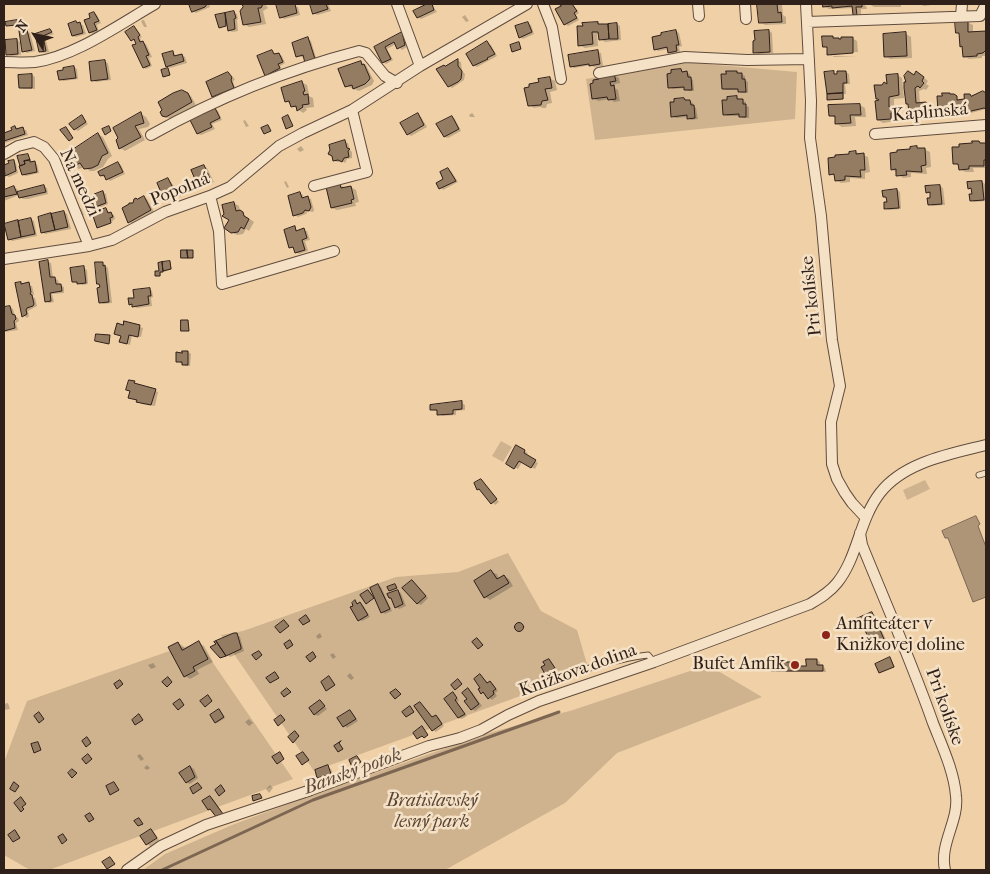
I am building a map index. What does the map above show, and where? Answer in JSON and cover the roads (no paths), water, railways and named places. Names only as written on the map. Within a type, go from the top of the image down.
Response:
[{"type":"street","points":[[4,62],[35,62],[60,56],[102,36],[155,4]]},
{"type":"street","points":[[397,4],[420,66]]},
{"type":"street","name":"Popolná","points":[[4,259],[89,246],[112,240],[165,212],[230,187],[279,146],[352,110],[397,83],[420,66],[527,4]]},
{"type":"street","points":[[543,4],[552,27],[561,79]]},
{"type":"street","points":[[698,4],[699,16]]},
{"type":"street","points":[[744,4],[746,19]]},
{"type":"street","name":"Pri kolíske","points":[[806,4],[812,101],[810,138],[821,216],[832,340],[840,386],[831,422],[832,464],[837,479],[845,493],[866,518]]},
{"type":"street","points":[[961,16],[962,4]]},
{"type":"street","points":[[807,22],[980,16],[986,4]]},
{"type":"street","points":[[151,135],[191,113],[249,87],[359,51],[366,53],[385,76],[397,83]]},
{"type":"street","points":[[599,73],[685,57],[747,60],[809,59]]},
{"type":"street","points":[[314,186],[367,172],[352,110]]},
{"type":"street","name":"Kaplinská","points":[[876,134],[986,125]]},
{"type":"street","name":"Na medzi","points":[[4,154],[18,146],[34,142],[44,147],[54,159],[89,246]]},
{"type":"street","points":[[210,196],[219,231],[222,284],[334,251]]},
{"type":"street","name":"Knižkova dolina","points":[[126,870],[161,846],[206,825],[312,790],[429,746],[474,733],[539,701],[654,662],[810,604],[823,596],[838,582],[848,565],[866,518],[880,493],[892,481],[914,467],[939,457],[986,445]]},
{"type":"street","name":"Pri kolíske","points":[[860,532],[862,545],[924,697],[953,780],[957,807],[944,852],[945,870]]},
{"type":"lane","points":[[979,475],[986,473]]},
{"type":"lane","points":[[544,680],[597,664],[640,656],[648,655],[654,662]]},
{"type":"waterway","name":"Banský potok","points":[[162,870],[313,800],[559,712]]},
{"type":"place","name":"Amfiteáter v Knižkovej doline","points":[[826,635]]},
{"type":"place","name":"Bufet Amfik","points":[[795,665]]},
{"type":"park label","name":"Bratislavský lesný park","points":[[432,812]]}]
